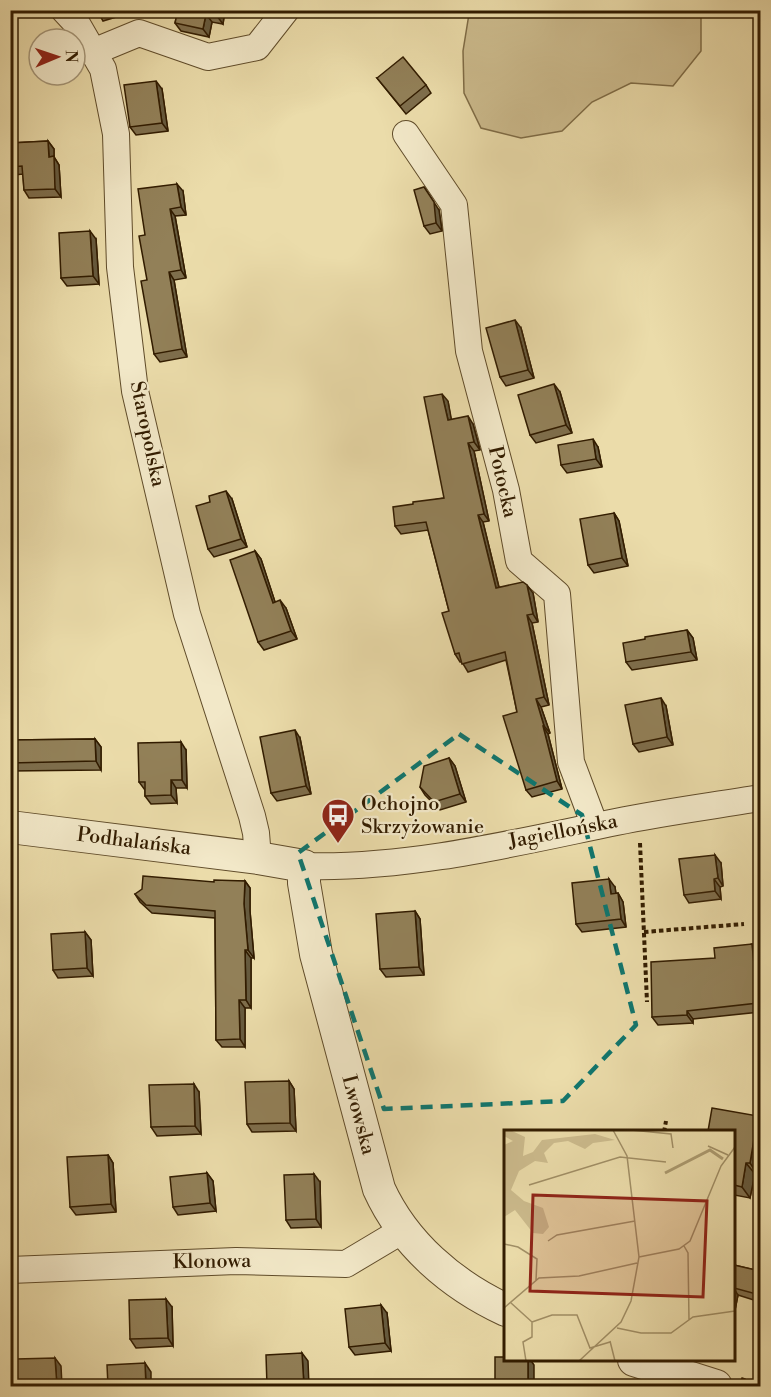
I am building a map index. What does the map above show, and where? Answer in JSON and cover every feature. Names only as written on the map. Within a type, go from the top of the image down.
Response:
[{"type":"street","name":"Staropolska","points":[[64,10],[77,24],[103,69],[116,134],[120,267],[135,391],[187,614],[252,816],[258,858]]},
{"type":"street","points":[[93,52],[139,33],[208,57],[257,47],[286,10]]},
{"type":"street","name":"Potocka","points":[[406,134],[454,205],[469,351],[506,490],[519,561],[557,594],[571,762],[595,826]]},
{"type":"street","name":"Jagiellońska","points":[[258,858],[304,866],[331,867],[408,861],[760,798]]},
{"type":"street","name":"Podhalańska","points":[[10,827],[258,858]]},
{"type":"street","name":"Lwowska","points":[[304,866],[304,883],[316,954],[371,1166],[390,1212],[423,1253],[447,1274],[484,1300],[504,1310]]},
{"type":"street","name":"Klonowa","points":[[10,1270],[236,1261],[346,1264],[404,1230]]},
{"type":"street","points":[[640,1361],[716,1386]]},
{"type":"path","points":[[639,818],[646,1002]]},
{"type":"path","points":[[644,932],[744,924]]},
{"type":"path","points":[[664,1130],[666,1121]]},
{"type":"highlighted area","points":[[459,734],[582,815],[636,1025],[563,1101],[384,1109],[298,853]]},
{"type":"shaded area","points":[[475,11],[701,11],[701,51],[673,86],[631,83],[592,102],[562,131],[521,138],[481,128],[464,93],[463,51],[469,14]]},
{"type":"building","points":[[178,10],[218,10],[217,16],[206,14],[203,29],[175,23]]},
{"type":"building","points":[[403,57],[426,85],[400,106],[377,78]]},
{"type":"building","points":[[156,81],[162,123],[130,127],[124,85]]},
{"type":"building","points":[[48,141],[49,157],[54,156],[55,189],[24,190],[22,166],[10,167],[10,143]]},
{"type":"building","points":[[177,184],[181,207],[170,209],[181,270],[169,272],[182,349],[154,354],[141,281],[147,280],[139,236],[145,235],[138,189]]},
{"type":"building","points":[[424,187],[434,202],[436,223],[424,226],[414,190]]},
{"type":"building","points":[[90,231],[93,276],[61,278],[59,233]]},
{"type":"building","points":[[515,320],[528,370],[500,377],[486,328]]},
{"type":"building","points":[[554,384],[566,425],[530,435],[518,395]]},
{"type":"building","points":[[442,394],[448,420],[468,416],[474,442],[468,443],[484,514],[478,515],[496,588],[523,582],[527,585],[533,614],[527,615],[544,697],[536,699],[557,781],[526,790],[503,716],[517,712],[505,652],[462,664],[459,653],[455,654],[442,613],[449,611],[426,522],[395,526],[393,507],[444,498],[424,397]]},
{"type":"building","points":[[593,439],[596,459],[561,465],[558,445]]},
{"type":"building","points":[[226,491],[241,539],[208,549],[196,506],[210,502],[209,496]]},
{"type":"building","points":[[614,513],[622,558],[588,565],[580,519]]},
{"type":"building","points":[[255,551],[273,603],[280,600],[291,631],[258,642],[230,560]]},
{"type":"building","points":[[687,630],[691,652],[626,662],[623,643]]},
{"type":"building","points":[[661,698],[667,737],[633,744],[625,705]]},
{"type":"building","points":[[295,730],[306,786],[271,793],[260,737]]},
{"type":"building","points":[[95,739],[96,761],[10,763],[10,740]]},
{"type":"building","points":[[181,742],[182,780],[171,780],[171,795],[145,796],[145,782],[139,782],[138,743]]},
{"type":"building","points":[[449,758],[460,794],[434,802],[420,787],[424,766]]},
{"type":"building","points":[[715,855],[718,878],[714,879],[715,891],[684,895],[679,859]]},
{"type":"building","points":[[143,876],[214,882],[214,880],[245,881],[244,904],[248,950],[245,950],[246,1000],[239,1000],[240,1039],[216,1040],[215,911],[146,905],[135,894],[142,889]]},
{"type":"building","points":[[609,879],[611,894],[618,893],[621,919],[576,924],[572,883]]},
{"type":"building","points":[[415,911],[419,967],[380,969],[376,914]]},
{"type":"building","points":[[85,932],[87,968],[53,970],[51,934]]},
{"type":"building","points":[[752,944],[758,1003],[687,1011],[687,1015],[652,1017],[651,962],[715,958],[714,948]]},
{"type":"building","points":[[289,1081],[290,1123],[247,1124],[245,1082]]},
{"type":"building","points":[[194,1084],[195,1126],[151,1127],[149,1085]]},
{"type":"building","points":[[712,1108],[758,1116],[750,1163],[746,1163],[742,1187],[735,1185],[735,1130],[708,1130]]},
{"type":"building","points":[[108,1155],[111,1204],[70,1207],[67,1157]]},
{"type":"building","points":[[207,1173],[210,1203],[173,1207],[170,1177]]},
{"type":"building","points":[[314,1174],[316,1219],[286,1220],[284,1175]]},
{"type":"building","points":[[735,1265],[760,1271],[760,1295],[735,1288]]},
{"type":"building","points":[[166,1299],[168,1338],[130,1339],[129,1300]]},
{"type":"building","points":[[381,1305],[385,1343],[349,1347],[345,1309]]},
{"type":"building","points":[[302,1353],[304,1386],[267,1386],[266,1355]]},
{"type":"building","points":[[495,1357],[504,1357],[504,1361],[528,1361],[528,1386],[495,1386]]},
{"type":"building","points":[[55,1358],[57,1386],[18,1386],[16,1359]]},
{"type":"building","points":[[145,1363],[146,1386],[108,1386],[107,1365]]},
{"type":"place","name":"Ochojno Skrzyżowanie","points":[[338,844]]}]
